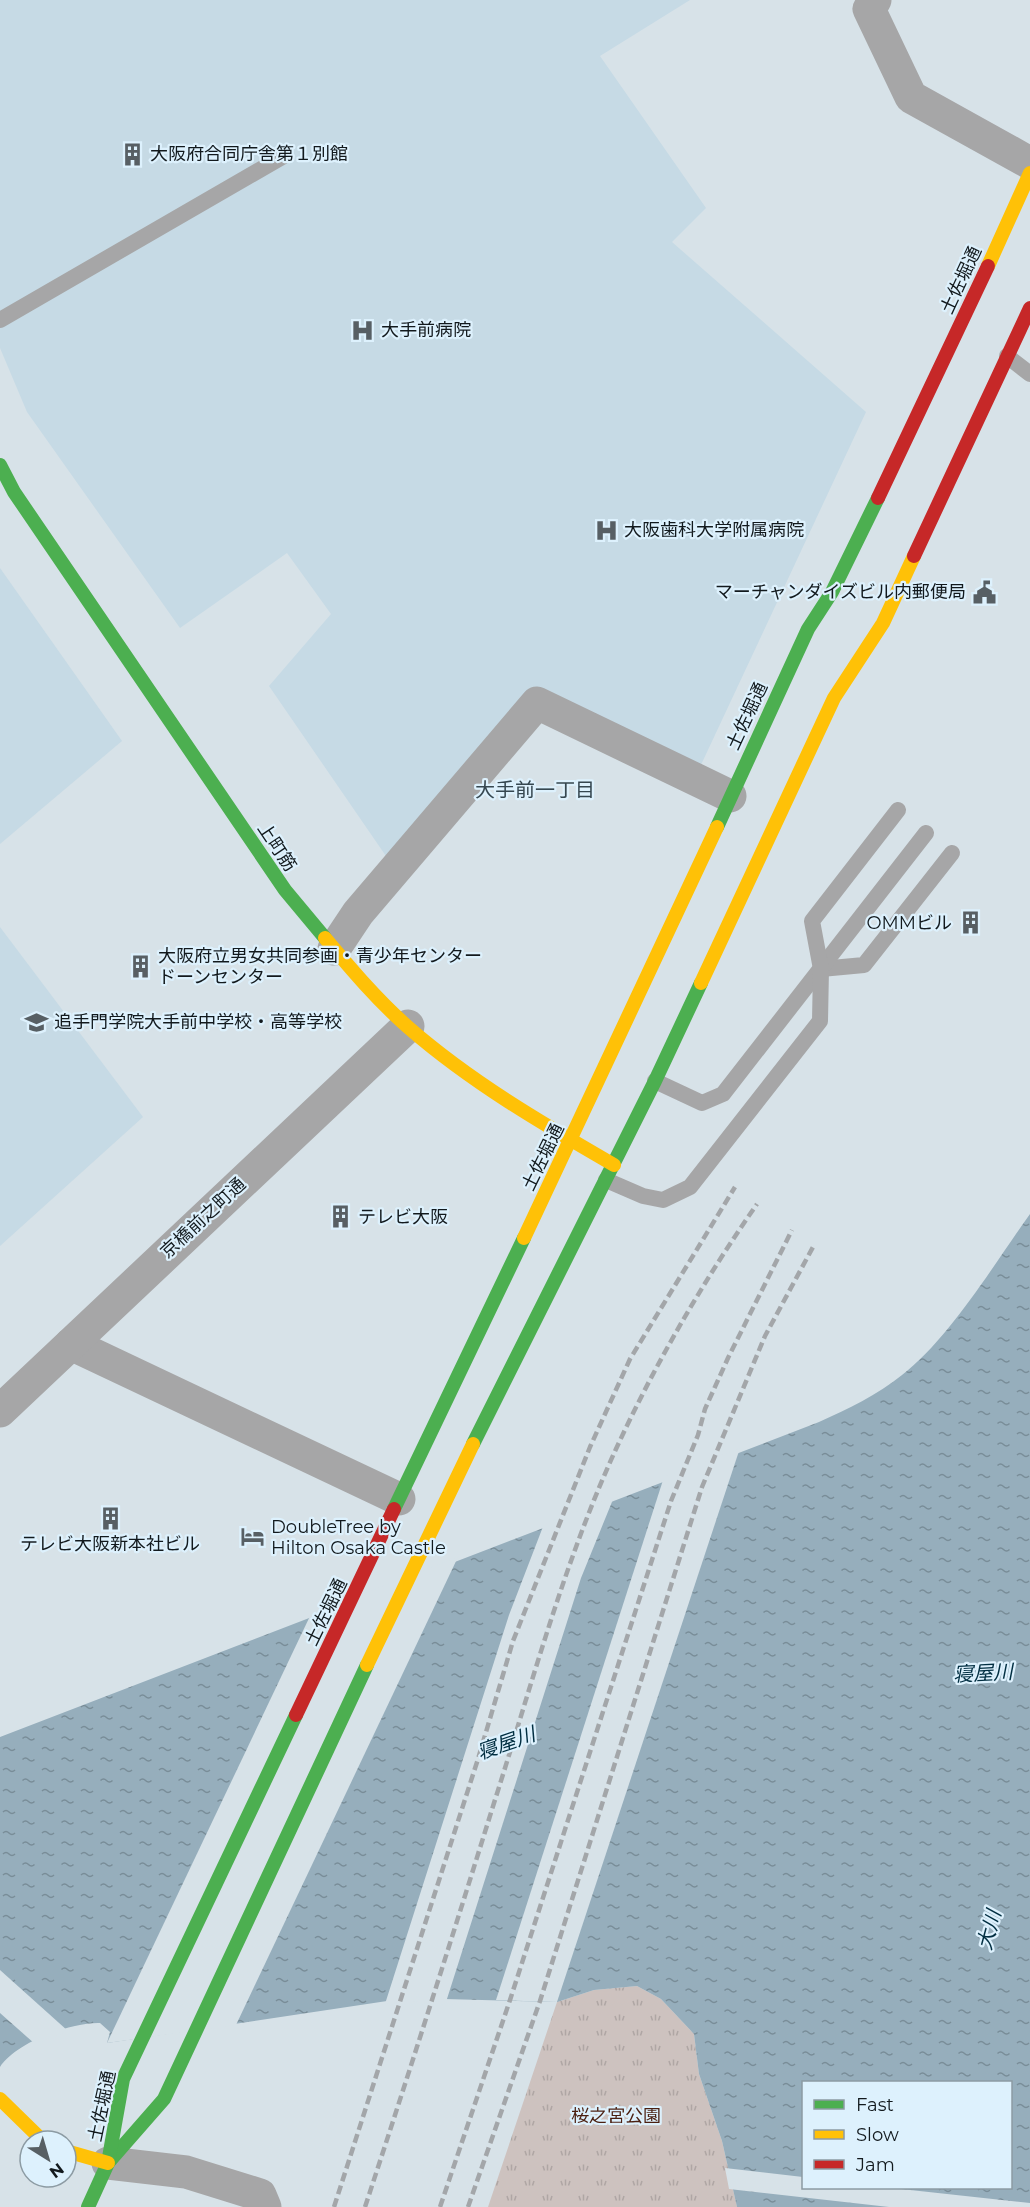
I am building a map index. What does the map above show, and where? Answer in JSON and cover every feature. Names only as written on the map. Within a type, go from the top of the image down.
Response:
[{"type":"main road","name":"土佐堀通","points":[[88,2207],[108,2163],[123,2079],[141,2039],[571,1140],[808,629],[832,592],[933,385],[1030,173]]},
{"type":"main road","name":"土佐堀通","points":[[108,2163],[164,2099],[421,1549],[610,1173],[834,698],[883,623],[1030,308]]},
{"type":"main road","name":"上町筋","points":[[0,465],[14,492],[285,890],[334,949],[408,1026],[453,1062],[571,1140],[610,1173]]},
{"type":"main road","points":[[0,2099],[30,2129]]},
{"type":"main road","points":[[78,2154],[108,2163]]},
{"type":"street","points":[[875,0],[870,9],[911,97],[1030,163]]},
{"type":"street","points":[[334,949],[365,904],[537,703],[730,796]]},
{"type":"street","name":"京橋前之町通","points":[[0,1412],[408,1026]]},
{"type":"street","points":[[70,1344],[399,1499]]},
{"type":"street","points":[[108,2163],[186,2172],[260,2195],[265,2207]]},
{"type":"lane","points":[[0,320],[282,157]]},
{"type":"lane","points":[[1007,356],[1030,374]]},
{"type":"lane","points":[[610,1173],[643,1196],[663,1200],[690,1187],[820,1021],[821,969],[812,921],[898,810]]},
{"type":"lane","points":[[654,1081],[702,1103],[723,1094],[926,833]]},
{"type":"lane","points":[[821,969],[864,965],[952,853]]},
{"type":"shaded area","points":[[0,0],[690,0],[600,56],[706,208],[672,242],[866,412],[700,767],[533,689],[388,859],[269,686],[331,614],[287,553],[180,628],[27,412],[0,348]]},
{"type":"shaded area","points":[[0,568],[122,741],[0,844]]},
{"type":"shaded area","name":"追手門学院大手前中学校・高等学校","points":[[0,927],[143,1117],[0,1246]]},
{"type":"green space","name":"桜之宮公園","points":[[637,1986],[661,1999],[694,2034],[699,2074],[722,2141],[737,2207],[488,2207],[557,2002],[594,1990]]},
{"type":"water","points":[[1030,1214],[1030,2207],[737,2207],[722,2141],[699,2074],[694,2034],[661,1999],[637,1986],[594,1990],[557,2002],[407,1998],[107,2043],[110,2032],[100,2023],[88,2024],[60,2030],[31,2042],[18,2049],[0,2067],[0,1737],[819,1422],[883,1389],[902,1375],[920,1360],[971,1299]]},
{"type":"pier","points":[[740,1448],[557,2002],[496,2000],[664,1477]]},
{"type":"pier","points":[[614,1497],[581,1578],[446,2002],[407,2001],[385,2004],[509,1615],[544,1524]]},
{"type":"pier","points":[[458,1557],[236,2025],[107,2043],[311,1614]]},
{"type":"pier","points":[[0,1970],[68,2031],[35,2044],[0,2013]]},
{"type":"pier","points":[[725,2168],[802,2177],[802,2189],[901,2189],[1030,2203],[1030,2207],[889,2207],[729,2189]]},
{"type":"railway","points":[[334,2207],[478,1759],[513,1641],[590,1447],[630,1359],[735,1187]]},
{"type":"railway","points":[[365,2207],[580,1535],[616,1449],[664,1354],[718,1262],[757,1204]]},
{"type":"railway","points":[[440,2207],[510,2000],[671,1501],[698,1435],[705,1409],[792,1230]]},
{"type":"railway","points":[[468,2207],[540,2001],[702,1487],[765,1336],[813,1247]]},
{"type":"traffic: fast","points":[[0,465],[14,492],[285,890],[325,938]]},
{"type":"traffic: fast","points":[[717,827],[808,629],[832,592],[878,498]]},
{"type":"traffic: fast","points":[[473,1444],[655,1081],[701,983]]},
{"type":"traffic: fast","points":[[394,1509],[524,1238]]},
{"type":"traffic: fast","points":[[108,2163],[164,2099],[367,1665]]},
{"type":"traffic: fast","points":[[88,2207],[108,2163],[123,2079],[296,1715]]},
{"type":"traffic: slow","points":[[988,266],[1030,173]]},
{"type":"traffic: slow","points":[[701,983],[834,698],[883,623],[914,556]]},
{"type":"traffic: slow","points":[[524,1238],[717,827]]},
{"type":"traffic: slow","points":[[325,938],[386,1007],[433,1048],[508,1101],[614,1165]]},
{"type":"traffic: slow","points":[[367,1665],[473,1444]]},
{"type":"traffic: slow","points":[[0,2099],[31,2129]]},
{"type":"traffic: slow","points":[[78,2154],[108,2163]]},
{"type":"traffic: jam","points":[[878,498],[988,266]]},
{"type":"traffic: jam","points":[[914,556],[1030,308]]},
{"type":"traffic: jam","points":[[296,1715],[394,1509]]},
{"type":"place","name":"大阪府合同庁舎第１別館","points":[[132,154]]},
{"type":"place","name":"大手前病院","points":[[363,330]]},
{"type":"place","name":"大阪歯科大学附属病院","points":[[606,530]]},
{"type":"place","name":"マーチャンダイズビル内郵便局","points":[[984,592]]},
{"type":"place","name":"OMMビル","points":[[970,923]]},
{"type":"place","name":"大阪府立男女共同参画・青少年センター ドーンセンター","points":[[140,966]]},
{"type":"place","name":"追手門学院大手前中学校・高等学校","points":[[36,1022]]},
{"type":"place","name":"テレビ大阪","points":[[340,1217]]},
{"type":"place","name":"テレビ大阪新本社ビル","points":[[110,1518]]},
{"type":"place","name":"DoubleTree by Hilton Osaka Castle","points":[[253,1537]]},
{"type":"district","name":"大手前一丁目","points":[[535,790]]},
{"type":"water label","name":"寝屋川","points":[[983,1673]]},
{"type":"water label","name":"寝屋川","points":[[506,1743]]},
{"type":"water label","name":"大川","points":[[989,1930]]}]
